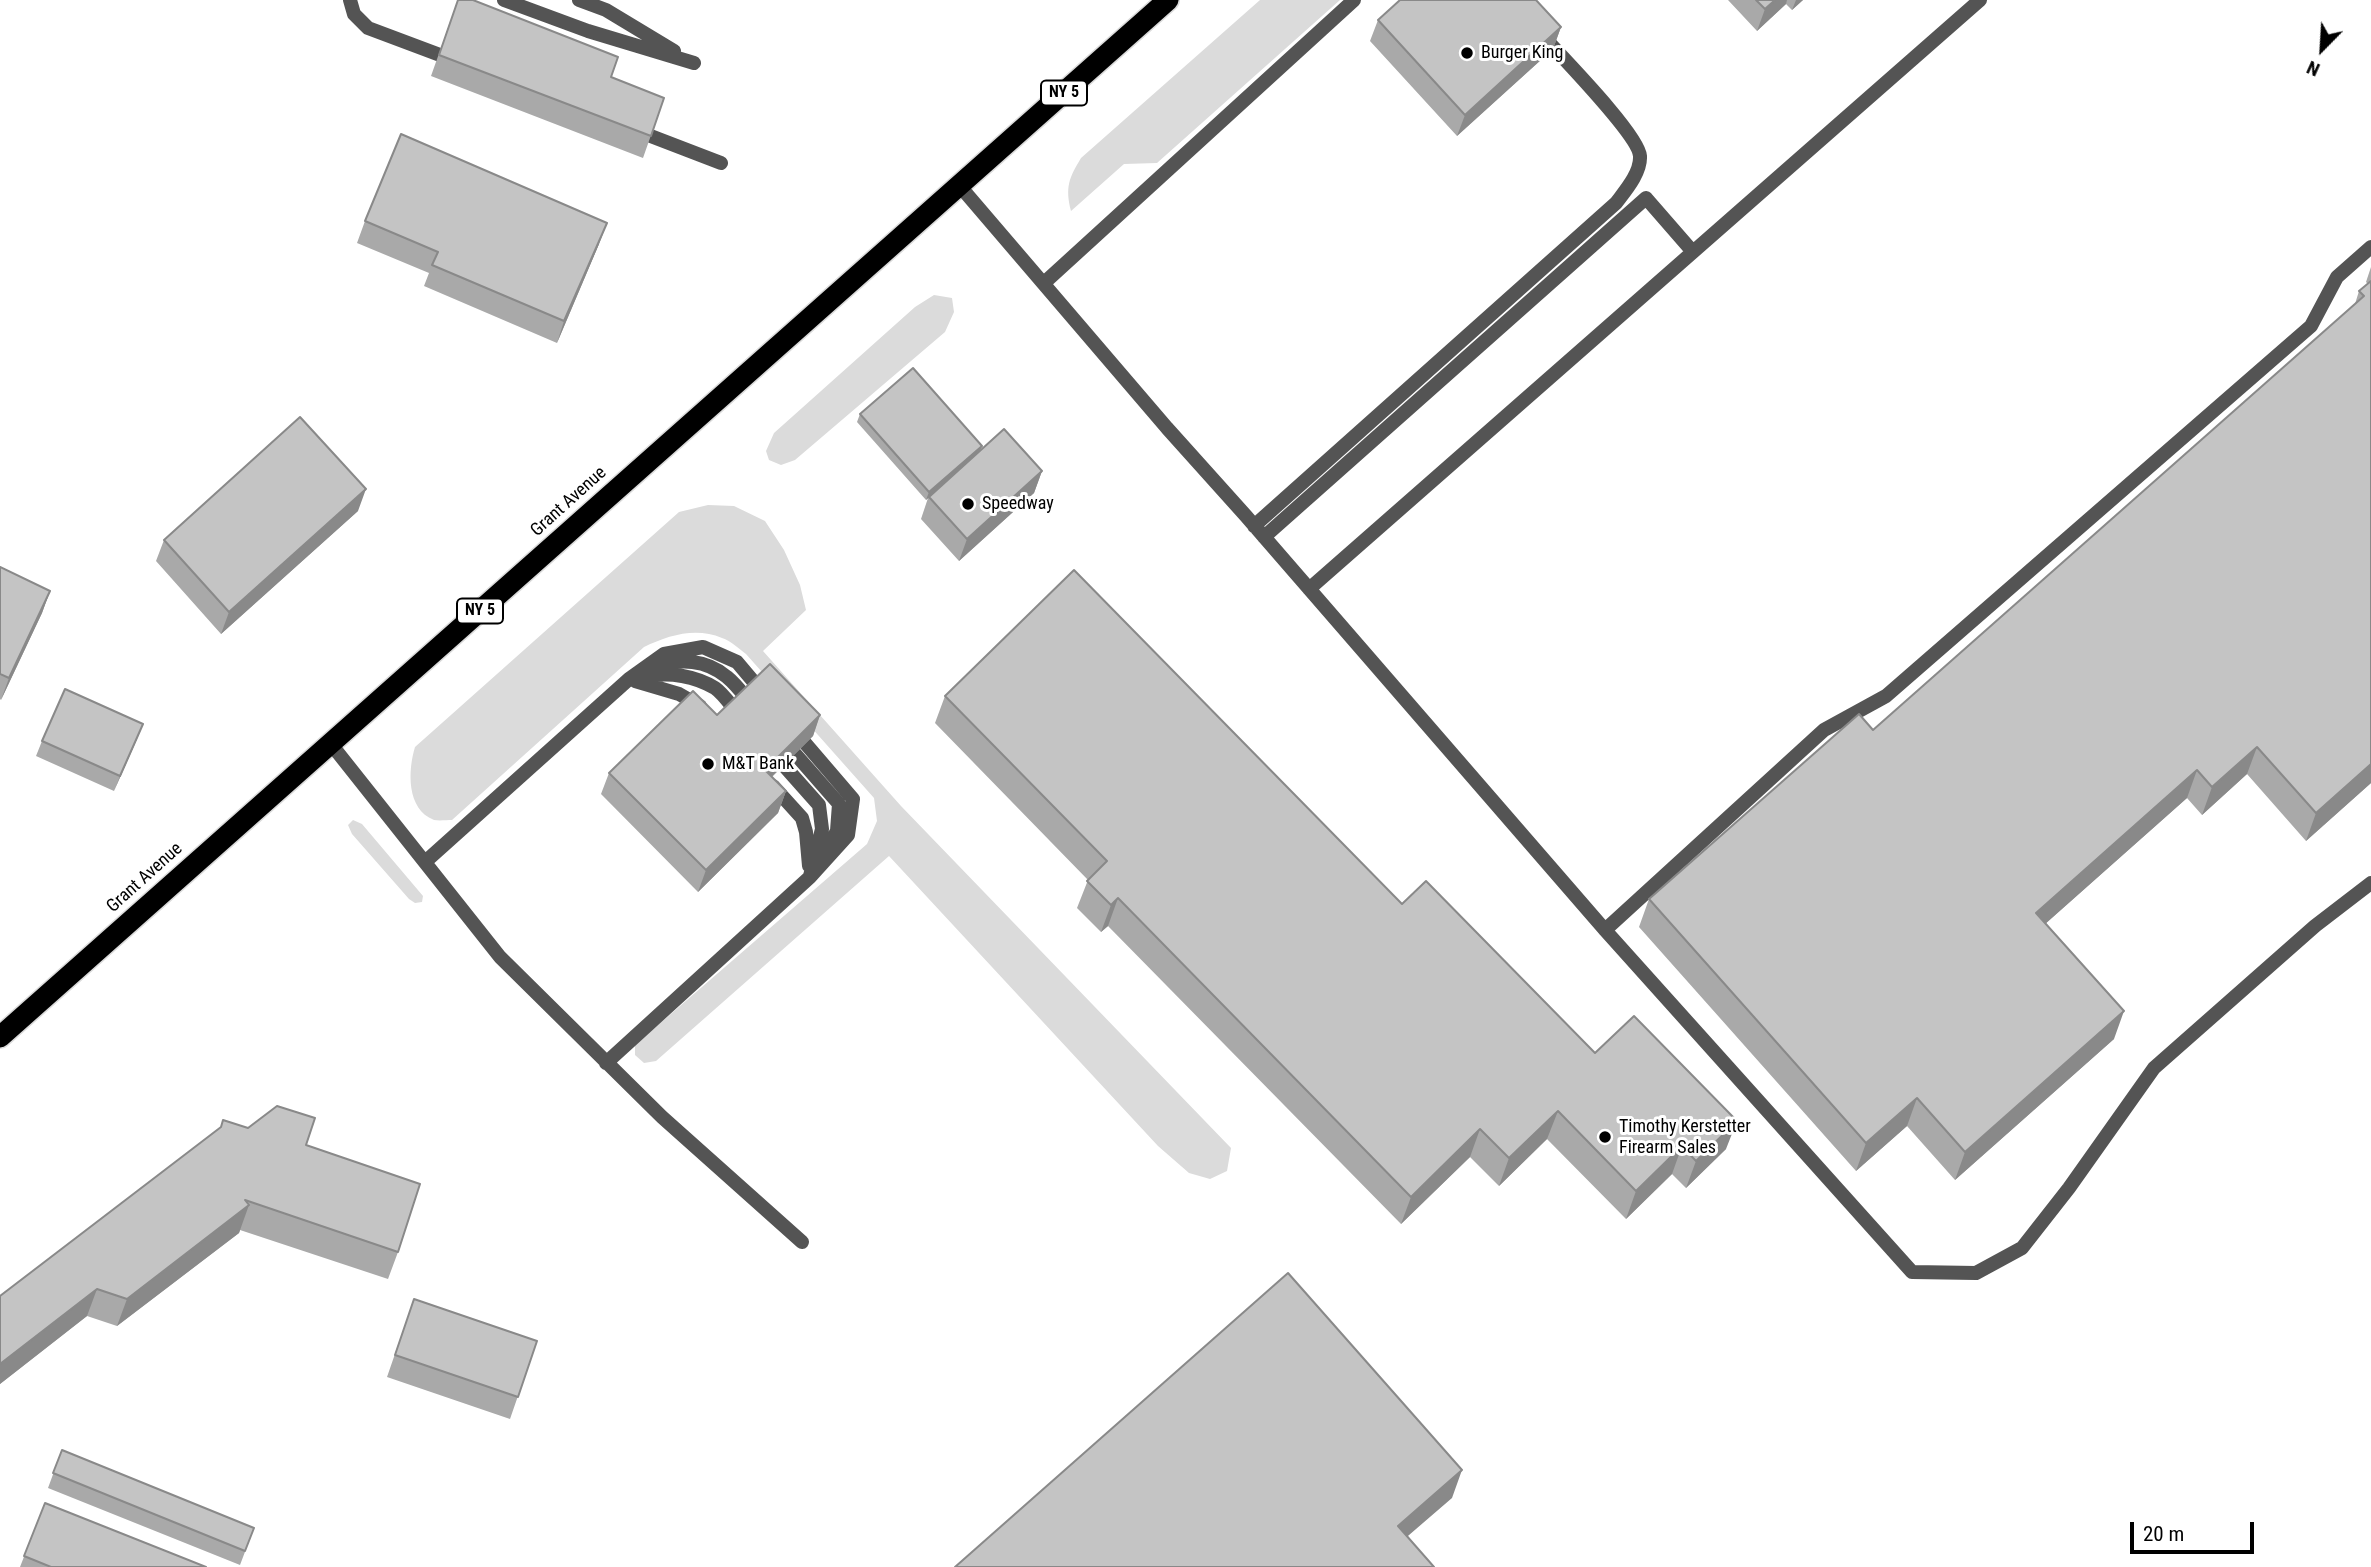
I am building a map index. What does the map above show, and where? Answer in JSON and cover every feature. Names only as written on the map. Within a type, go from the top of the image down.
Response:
[{"type":"highway","name":"Grant Avenue","points":[[0,1037],[1168,0]]},
{"type":"lane","points":[[350,0],[354,14],[369,27],[473,68]]},
{"type":"lane","points":[[504,0],[588,31],[694,62],[606,10],[579,0]]},
{"type":"lane","points":[[1044,283],[1354,0]]},
{"type":"lane","points":[[1310,589],[1980,0]]},
{"type":"lane","points":[[1259,531],[1616,203],[1633,182],[1640,156],[1632,135],[1529,21]]},
{"type":"lane","points":[[617,123],[721,163]]},
{"type":"lane","points":[[959,185],[1605,930],[1912,1272],[1976,1273],[2022,1248],[2069,1188],[2154,1068],[2315,926],[2371,883]]},
{"type":"lane","points":[[1259,531],[1646,198],[1693,252]]},
{"type":"lane","points":[[1605,930],[1824,730],[1886,696],[2311,326],[2337,277],[2371,247]]},
{"type":"lane","points":[[425,862],[629,679],[664,654],[703,647],[737,662],[853,799],[848,835],[810,877],[606,1063]]},
{"type":"lane","points":[[629,679],[667,663],[698,662],[727,676],[839,804],[837,831],[810,877]]},
{"type":"lane","points":[[629,679],[662,674],[689,677],[716,689],[819,805],[822,829],[810,877]]},
{"type":"lane","points":[[629,679],[679,694],[703,708],[712,718]]},
{"type":"lane","points":[[331,744],[500,957],[662,1117],[802,1242]]},
{"type":"lane","points":[[766,778],[802,818],[810,877]]},
{"type":"shaded area","points":[[1260,0],[1340,0],[1157,163],[1124,164],[1071,211],[1069,183],[1081,158]]},
{"type":"shaded area","points":[[934,295],[952,298],[954,312],[945,332],[795,460],[781,465],[769,460],[766,451],[774,433],[915,307]]},
{"type":"shaded area","points":[[708,505],[734,506],[765,521],[784,550],[800,585],[806,610],[763,651],[901,806],[1231,1148],[1227,1171],[1210,1179],[1189,1173],[1158,1146],[889,856],[656,1061],[644,1063],[635,1055],[635,1045],[867,844],[877,821],[874,798],[746,654],[725,639],[692,633],[673,636],[644,647],[452,820],[434,820],[418,807],[411,788],[415,747],[679,512]]},
{"type":"shaded area","points":[[353,820],[362,824],[423,896],[422,902],[415,903],[409,899],[352,834],[348,825]]},
{"type":"building","points":[[458,0],[473,0],[618,57],[611,77],[664,98],[651,136],[439,55]]},
{"type":"building","points":[[1400,0],[1536,0],[1561,27],[1465,115],[1378,20]]},
{"type":"building","points":[[1756,0],[1775,0],[1765,9]]},
{"type":"building","points":[[401,134],[607,223],[564,321],[432,265],[438,252],[365,221]]},
{"type":"building","points":[[2371,281],[2371,764],[2316,813],[2257,747],[2212,787],[2197,770],[2036,913],[2124,1011],[1965,1152],[1917,1098],[1866,1143],[1649,899],[1859,714],[1873,730],[2364,296],[2359,291]]},
{"type":"building","points":[[913,368],[982,446],[929,492],[860,414]]},
{"type":"building","points":[[300,417],[366,489],[229,612],[164,540]]},
{"type":"building","points":[[1004,429],[1042,471],[967,539],[929,497]]},
{"type":"building","points":[[0,567],[50,591],[9,678],[0,674]]},
{"type":"building","points":[[1074,570],[1402,904],[1426,881],[1595,1053],[1634,1016],[1737,1121],[1696,1161],[1682,1146],[1636,1191],[1558,1111],[1509,1158],[1480,1129],[1411,1197],[1118,898],[1111,905],[1087,881],[1107,861],[945,696]]},
{"type":"building","name":"M&T Bank","points":[[770,664],[820,715],[765,770],[786,791],[706,870],[609,773],[693,691],[717,715]]},
{"type":"building","points":[[65,689],[143,724],[120,776],[42,741]]},
{"type":"building","points":[[277,1106],[315,1118],[306,1145],[420,1184],[398,1252],[245,1200],[249,1205],[127,1299],[97,1289],[0,1364],[0,1296],[221,1127],[223,1120],[248,1128]]},
{"type":"building","points":[[1288,1273],[1462,1470],[1398,1526],[1434,1567],[955,1567]]},
{"type":"building","points":[[414,1299],[537,1341],[518,1397],[395,1355]]},
{"type":"building","points":[[62,1450],[254,1528],[245,1551],[53,1473]]},
{"type":"building","points":[[45,1503],[206,1567],[51,1567],[24,1556]]},
{"type":"place","name":"Burger King","points":[[1467,53]]},
{"type":"place","name":"Speedway","points":[[968,504]]},
{"type":"place","name":"M&T Bank","points":[[708,764]]},
{"type":"place","name":"Timothy Kerstetter Firearm Sales","points":[[1605,1137]]}]
